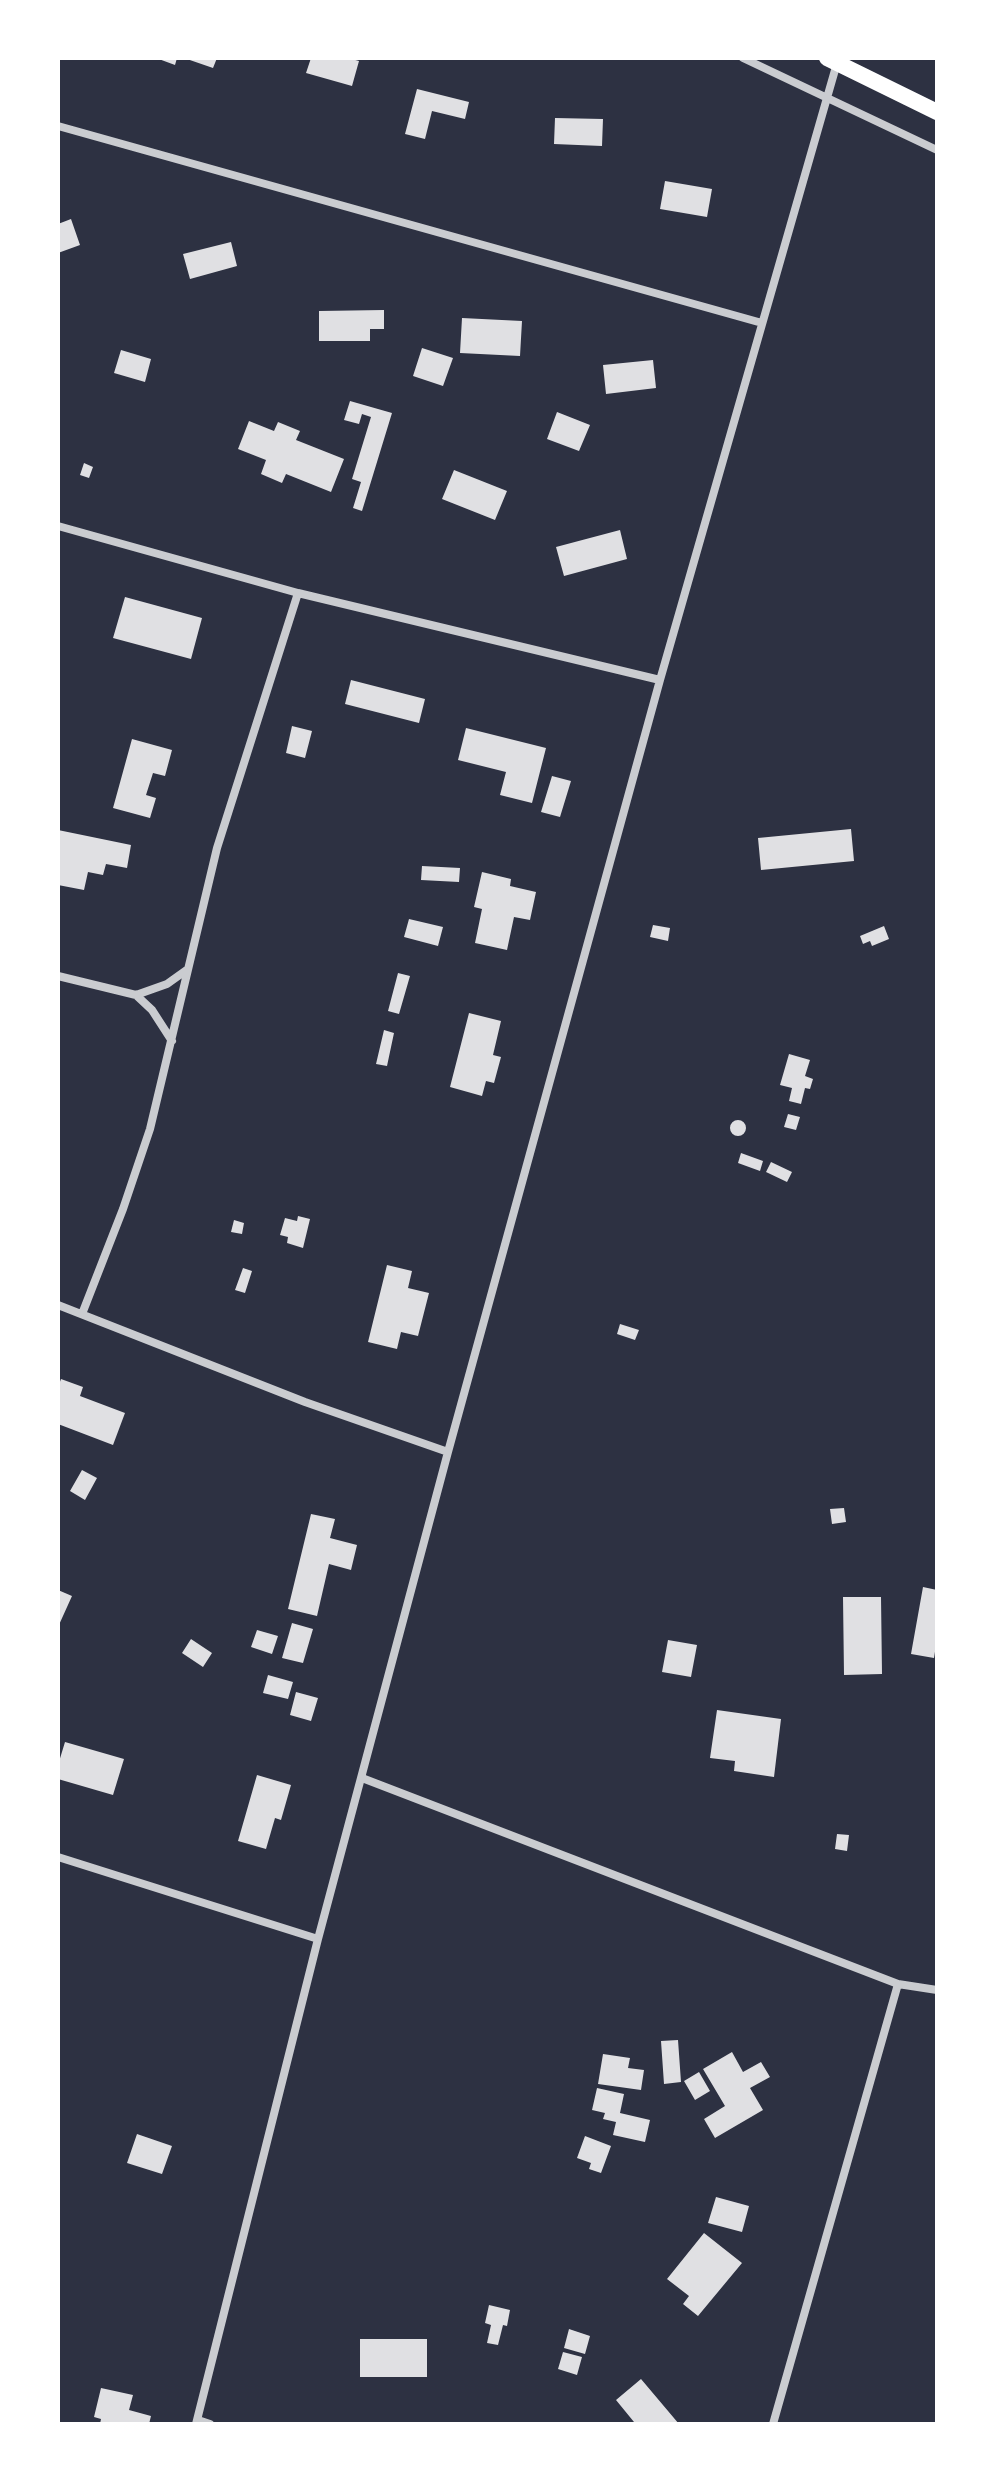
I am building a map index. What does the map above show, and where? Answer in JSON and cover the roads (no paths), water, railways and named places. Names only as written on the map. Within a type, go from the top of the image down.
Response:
[{"type":"highway","points":[[832,60],[937,112]]},
{"type":"street","points":[[743,58],[937,150]]},
{"type":"street","points":[[210,2424],[197,2422],[318,1939],[660,680],[826,96],[832,60]]},
{"type":"street","points":[[58,126],[762,323]]},
{"type":"street","points":[[58,526],[298,593],[660,680]]},
{"type":"street","points":[[82,1314],[150,1129],[217,848],[298,593]]},
{"type":"street","points":[[136,995],[167,984],[189,969]]},
{"type":"street","points":[[58,976],[136,995],[152,1010],[172,1041]]},
{"type":"street","points":[[58,1305],[305,1402],[448,1452]]},
{"type":"street","points":[[362,1778],[898,1984],[937,1990]]},
{"type":"street","points":[[58,1857],[318,1939]]},
{"type":"street","points":[[773,2424],[898,1984]]}]
